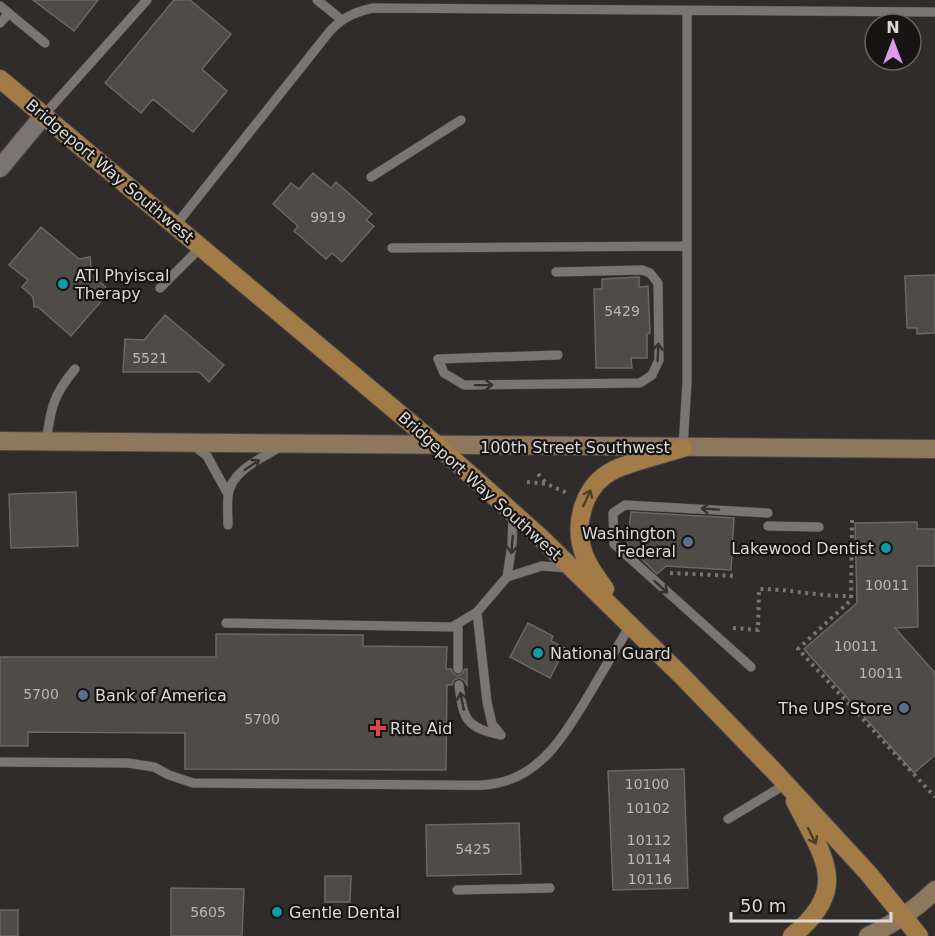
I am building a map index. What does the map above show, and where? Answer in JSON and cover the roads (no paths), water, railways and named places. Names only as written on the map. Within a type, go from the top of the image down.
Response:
[{"type":"main road","name":"Bridgeport Way Southwest","points":[[0,79],[438,446],[574,569],[631,624],[786,784],[868,873],[919,936]]},
{"type":"main road","name":"100th Street Southwest","points":[[0,441],[935,449]]},
{"type":"main road","points":[[631,624],[594,574],[585,557],[581,542],[580,521],[584,503],[590,490],[599,480],[615,469],[683,448]]},
{"type":"main road","points":[[786,784],[825,862],[828,879],[826,894],[817,912],[792,936]]},
{"type":"main road","points":[[868,936],[903,916],[935,890]]},
{"type":"street","points":[[0,168],[44,116]]},
{"type":"lane","points":[[44,116],[147,0]]},
{"type":"lane","points":[[317,0],[342,20]]},
{"type":"lane","points":[[175,226],[330,31],[353,13],[373,8],[469,4],[687,10],[935,12]]},
{"type":"lane","points":[[0,6],[45,43]]},
{"type":"lane","points":[[683,448],[687,382],[687,10]]},
{"type":"lane","points":[[0,23],[9,13]]},
{"type":"lane","points":[[371,177],[461,120]]},
{"type":"lane","points":[[392,248],[687,246]]},
{"type":"lane","points":[[160,288],[201,247]]},
{"type":"lane","points":[[556,272],[642,270],[650,273],[657,283],[659,360],[652,375],[640,383],[464,386],[444,373],[438,359],[558,355]]},
{"type":"lane","points":[[46,442],[52,404],[62,385],[75,369]]},
{"type":"lane","points":[[191,443],[207,456],[228,494]]},
{"type":"lane","points":[[228,525],[228,494],[236,477],[245,468],[285,444]]},
{"type":"lane","points":[[751,667],[614,544],[613,513],[625,505],[634,505],[768,513]]},
{"type":"lane","points":[[226,623],[452,627],[477,612],[507,576],[512,545],[513,514]]},
{"type":"lane","points":[[768,526],[819,527]]},
{"type":"lane","points":[[507,576],[542,566],[574,569]]},
{"type":"lane","points":[[459,685],[466,719],[481,731],[501,735],[492,724],[486,702],[477,612]]},
{"type":"lane","points":[[458,624],[458,669]]},
{"type":"lane","points":[[0,762],[128,762],[154,767],[193,783],[485,785],[504,782],[525,771],[544,757],[563,737],[631,624]]},
{"type":"lane","points":[[728,819],[786,784]]},
{"type":"lane","points":[[457,890],[550,888]]},
{"type":"place","name":"ATI Phyiscal Therapy","points":[[63,284]]},
{"type":"place","name":"Washington Federal","points":[[688,542]]},
{"type":"place","name":"Lakewood Dentist","points":[[886,548]]},
{"type":"place","name":"National Guard","points":[[538,653]]},
{"type":"place","name":"Bank of America","points":[[83,695]]},
{"type":"place","name":"The UPS Store","points":[[904,708]]},
{"type":"place","name":"Rite Aid","points":[[378,728]]},
{"type":"place","name":"Gentle Dental","points":[[277,912]]}]
